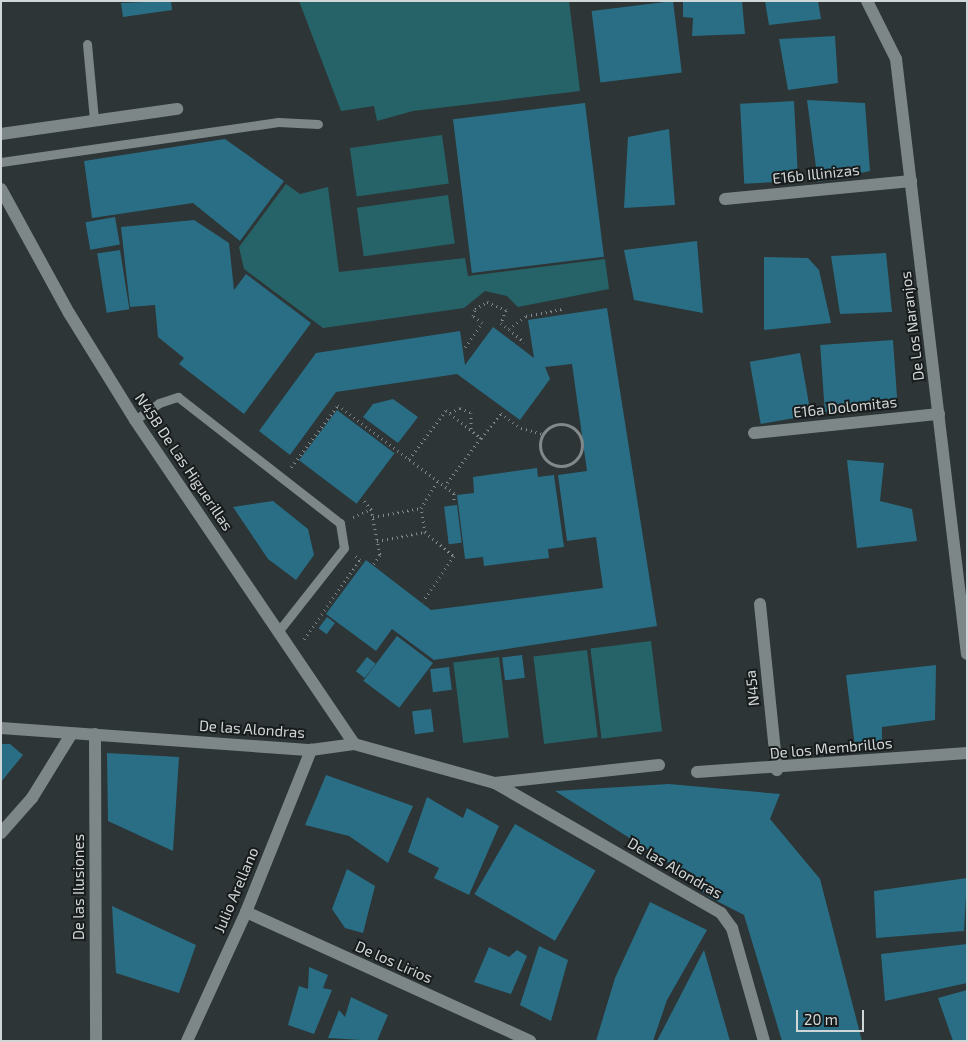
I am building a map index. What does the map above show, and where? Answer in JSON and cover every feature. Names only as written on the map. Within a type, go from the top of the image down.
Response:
[{"type":"street","name":"De Los Naranjos","points":[[867,1],[896,59],[967,654]]},
{"type":"street","points":[[1,134],[177,109]]},
{"type":"street","name":"E16b Illinizas","points":[[725,199],[911,181]]},
{"type":"street","name":"N45B De Las Higuerillas","points":[[1,189],[69,314],[135,420],[354,744]]},
{"type":"street","name":"E16a Dolomitas","points":[[754,433],[939,414]]},
{"type":"street","name":"N45a","points":[[760,604],[777,770]]},
{"type":"street","name":"De las Alondras","points":[[1,728],[310,750],[354,744],[495,783],[721,913],[732,928],[764,1041]]},
{"type":"street","points":[[1,833],[32,798],[72,733]]},
{"type":"street","name":"De las Ilusiones","points":[[95,734],[96,1041]]},
{"type":"street","name":"Julio Arellano","points":[[187,1041],[246,912],[310,750]]},
{"type":"street","name":"De los Membrillos","points":[[697,772],[777,770],[967,754]]},
{"type":"street","name":"De las Alondras","points":[[495,783],[659,765]]},
{"type":"street","name":"De los Lirios","points":[[246,912],[530,1041]]},
{"type":"lane","points":[[87,44],[94,120]]},
{"type":"lane","points":[[1,162],[278,122],[318,124]]},
{"type":"lane","points":[[135,420],[159,403],[178,397],[340,523],[345,538],[336,560],[278,632]]},
{"type":"path","points":[[465,347],[482,323],[473,316],[475,309],[487,302],[506,310],[501,323],[524,342]]},
{"type":"path","points":[[509,329],[526,316],[563,309]]},
{"type":"path","points":[[283,477],[338,405],[454,493],[454,501]]},
{"type":"path","points":[[450,413],[460,408],[470,413],[471,430]]},
{"type":"path","points":[[409,459],[446,410],[481,438]]},
{"type":"path","points":[[445,486],[500,413],[520,428],[542,434]]},
{"type":"path","points":[[565,424],[576,430],[582,443],[579,455],[569,464],[556,466],[545,459],[540,447],[542,434],[552,425],[565,424]]},
{"type":"path","points":[[424,601],[454,556],[425,532],[421,508],[438,481]]},
{"type":"path","points":[[364,502],[371,509]]},
{"type":"path","points":[[372,517],[421,508]]},
{"type":"path","points":[[377,540],[425,532]]},
{"type":"shaded area","points":[[299,1],[569,1],[580,91],[413,111],[377,121],[374,106],[341,111]]},
{"type":"shaded area","points":[[442,135],[449,184],[357,196],[350,148]]},
{"type":"shaded area","points":[[286,184],[300,194],[328,187],[339,272],[465,258],[468,276],[605,259],[609,289],[518,307],[507,296],[485,291],[464,308],[323,328],[244,269],[239,247]]},
{"type":"shaded area","points":[[448,195],[455,244],[364,256],[357,208]]},
{"type":"shaded area","points":[[651,641],[662,731],[602,739],[590,648]]},
{"type":"shaded area","points":[[587,650],[598,737],[544,744],[533,657]]},
{"type":"shaded area","points":[[499,657],[509,737],[463,743],[453,663]]},
{"type":"building","points":[[171,1],[172,10],[123,17],[121,3]]},
{"type":"building","points":[[673,1],[682,72],[600,82],[592,11]]},
{"type":"building","points":[[683,1],[742,1],[745,34],[692,36],[693,18],[683,17]]},
{"type":"building","points":[[765,1],[818,1],[821,19],[769,25]]},
{"type":"building","points":[[835,36],[838,83],[788,90],[779,39]]},
{"type":"building","points":[[807,100],[865,103],[870,171],[818,182]]},
{"type":"building","points":[[794,101],[798,181],[744,184],[740,104]]},
{"type":"building","points":[[585,103],[604,257],[472,273],[453,119]]},
{"type":"building","points":[[669,129],[675,205],[624,208],[628,137]]},
{"type":"building","points":[[225,139],[284,181],[240,241],[193,203],[92,218],[84,161]]},
{"type":"building","points":[[115,217],[120,245],[90,250],[85,222]]},
{"type":"building","points":[[194,220],[229,243],[234,290],[246,274],[311,323],[244,414],[179,364],[184,358],[158,337],[155,305],[130,307],[121,227]]},
{"type":"building","points":[[697,241],[703,313],[634,300],[624,250]]},
{"type":"building","points":[[120,250],[129,309],[107,313],[97,254]]},
{"type":"building","points":[[886,253],[892,312],[840,314],[831,256]]},
{"type":"building","points":[[764,257],[808,258],[819,270],[831,323],[764,330]]},
{"type":"building","points":[[607,308],[657,626],[434,660],[392,629],[376,651],[326,614],[366,560],[431,610],[603,588],[596,537],[567,541],[558,475],[587,471],[572,364],[545,367],[550,379],[520,420],[457,374],[336,392],[290,455],[259,431],[316,353],[460,331],[465,365],[493,327],[534,358],[528,320]]},
{"type":"building","points":[[893,340],[898,407],[825,412],[820,345]]},
{"type":"building","points":[[800,353],[811,415],[761,424],[750,362]]},
{"type":"building","points":[[393,399],[418,417],[398,443],[363,417],[373,404]]},
{"type":"building","points":[[337,410],[395,453],[357,504],[299,460]]},
{"type":"building","points":[[847,460],[884,463],[880,501],[912,509],[917,541],[857,548]]},
{"type":"building","points":[[537,468],[538,477],[554,475],[564,547],[548,549],[549,558],[484,566],[483,557],[465,559],[457,495],[474,493],[473,477]]},
{"type":"building","points":[[273,501],[308,529],[314,555],[296,580],[268,559],[233,507]]},
{"type":"building","points":[[457,505],[462,543],[449,544],[444,507]]},
{"type":"building","points":[[327,617],[335,623],[327,634],[319,628]]},
{"type":"building","points":[[397,636],[433,663],[399,708],[363,681]]},
{"type":"building","points":[[522,655],[525,678],[505,680],[502,657]]},
{"type":"building","points":[[367,657],[376,664],[365,678],[356,671]]},
{"type":"building","points":[[936,665],[935,720],[882,727],[882,747],[855,747],[846,675]]},
{"type":"building","points":[[449,667],[452,690],[433,692],[430,669]]},
{"type":"building","points":[[431,709],[434,732],[415,734],[412,711]]},
{"type":"building","points":[[1,744],[10,744],[23,755],[1,782]]},
{"type":"building","points":[[107,753],[179,757],[173,851],[108,821]]},
{"type":"building","points":[[326,775],[413,806],[388,863],[349,836],[305,825]]},
{"type":"building","points":[[669,784],[780,794],[770,819],[820,879],[862,1041],[782,1041],[744,915],[709,897],[666,861],[555,791]]},
{"type":"building","points":[[427,797],[463,818],[467,808],[499,826],[469,895],[434,878],[439,868],[408,852]]},
{"type":"building","points":[[515,824],[596,870],[555,941],[474,894]]},
{"type":"building","points":[[347,869],[375,886],[363,933],[345,928],[332,909]]},
{"type":"building","points":[[967,878],[964,931],[876,938],[874,891]]},
{"type":"building","points":[[650,902],[707,930],[667,1000],[653,1041],[596,1041],[615,978]]},
{"type":"building","points":[[112,906],[196,945],[179,993],[116,973]]},
{"type":"building","points":[[967,944],[967,983],[885,1001],[881,954]]},
{"type":"building","points":[[539,946],[568,960],[551,1021],[520,1005]]},
{"type":"building","points":[[489,947],[509,957],[517,950],[527,956],[511,994],[474,982]]},
{"type":"building","points":[[704,950],[730,1041],[657,1041]]},
{"type":"building","points":[[309,967],[328,975],[323,988],[332,990],[314,1034],[288,1025],[299,986],[308,989]]},
{"type":"building","points":[[967,990],[967,1041],[953,1041],[938,998]]},
{"type":"building","points":[[351,997],[388,1015],[377,1041],[328,1038],[339,1010],[345,1017]]}]
